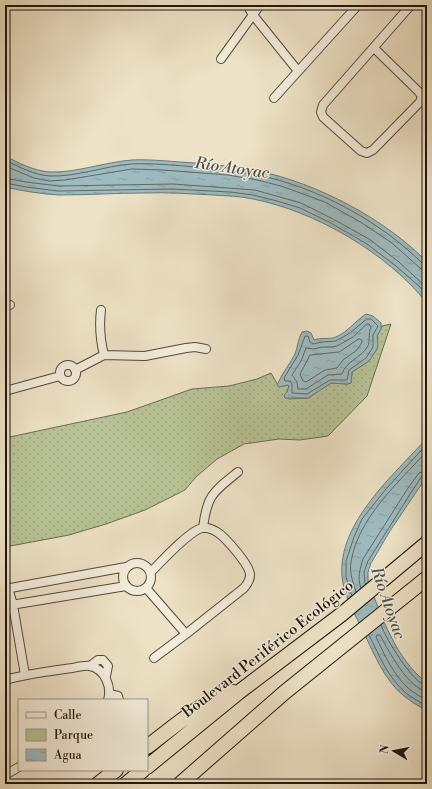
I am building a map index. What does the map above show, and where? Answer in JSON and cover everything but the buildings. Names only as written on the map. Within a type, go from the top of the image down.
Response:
[{"type":"highway","name":"Boulevard Periférico Ecológico","points":[[148,766],[239,692],[342,614],[427,543]]},
{"type":"highway","points":[[180,784],[285,692],[427,578]]},
{"type":"highway","points":[[148,746],[190,715],[211,702],[223,695],[239,692]]},
{"type":"highway","points":[[98,784],[115,771]]},
{"type":"highway","points":[[126,784],[142,771]]},
{"type":"street","points":[[247,5],[253,15],[298,71]]},
{"type":"street","points":[[221,59],[260,5]]},
{"type":"street","points":[[274,98],[358,5]]},
{"type":"street","points":[[374,48],[422,96],[420,102],[373,150],[367,153],[361,151],[323,117],[321,112],[323,105],[412,5]]},
{"type":"street","points":[[101,310],[101,342],[104,355]]},
{"type":"street","points":[[5,391],[60,376],[66,381],[72,380],[76,374],[75,370],[104,355],[145,356],[186,348],[195,347],[206,349]]},
{"type":"street","points":[[203,528],[205,511],[212,495],[216,489],[238,472]]},
{"type":"street","points":[[151,572],[192,533],[203,528],[209,528],[216,531],[224,538],[246,565],[250,576],[249,583],[244,588],[154,658]]},
{"type":"street","points":[[25,674],[9,606],[7,589],[126,567],[137,562],[143,563],[151,572],[151,579],[146,588],[138,591],[129,589],[126,586],[122,579],[126,567]]},
{"type":"street","points":[[9,606],[126,586]]},
{"type":"street","points":[[146,588],[186,634]]},
{"type":"street","points":[[5,680],[25,674],[90,666],[98,660],[103,660],[108,666],[106,676],[109,697],[118,696],[119,699]]},
{"type":"street","points":[[5,775],[18,768]]},
{"type":"green space","points":[[391,324],[367,396],[328,436],[300,440],[279,439],[244,444],[217,459],[196,477],[185,490],[145,510],[69,535],[5,547],[5,438],[127,412],[192,389],[229,386],[257,379],[271,373],[279,387],[289,386],[284,395],[289,399],[308,398],[331,383],[351,383],[352,372],[369,361],[377,349],[377,336],[382,326]]},
{"type":"water","name":"Río Atoyac","points":[[5,156],[32,168],[50,172],[70,171],[122,161],[156,160],[235,167],[258,171],[303,184],[371,217],[410,246],[427,262],[427,303],[392,267],[371,251],[325,224],[301,213],[277,205],[234,196],[161,193],[59,195],[25,191],[5,187]]},
{"type":"water","points":[[366,314],[373,316],[381,323],[381,329],[377,336],[377,349],[369,361],[352,372],[351,383],[331,383],[308,398],[285,398],[284,395],[289,386],[279,387],[277,385],[295,354],[302,332],[307,331],[311,333],[314,340],[333,338],[340,335]]},
{"type":"water","points":[[427,438],[427,476],[390,531],[371,563],[368,572],[368,581],[384,623],[398,649],[406,662],[427,683],[427,711],[404,696],[391,683],[376,658],[350,605],[342,576],[343,556],[349,537],[358,518],[385,484]]}]
